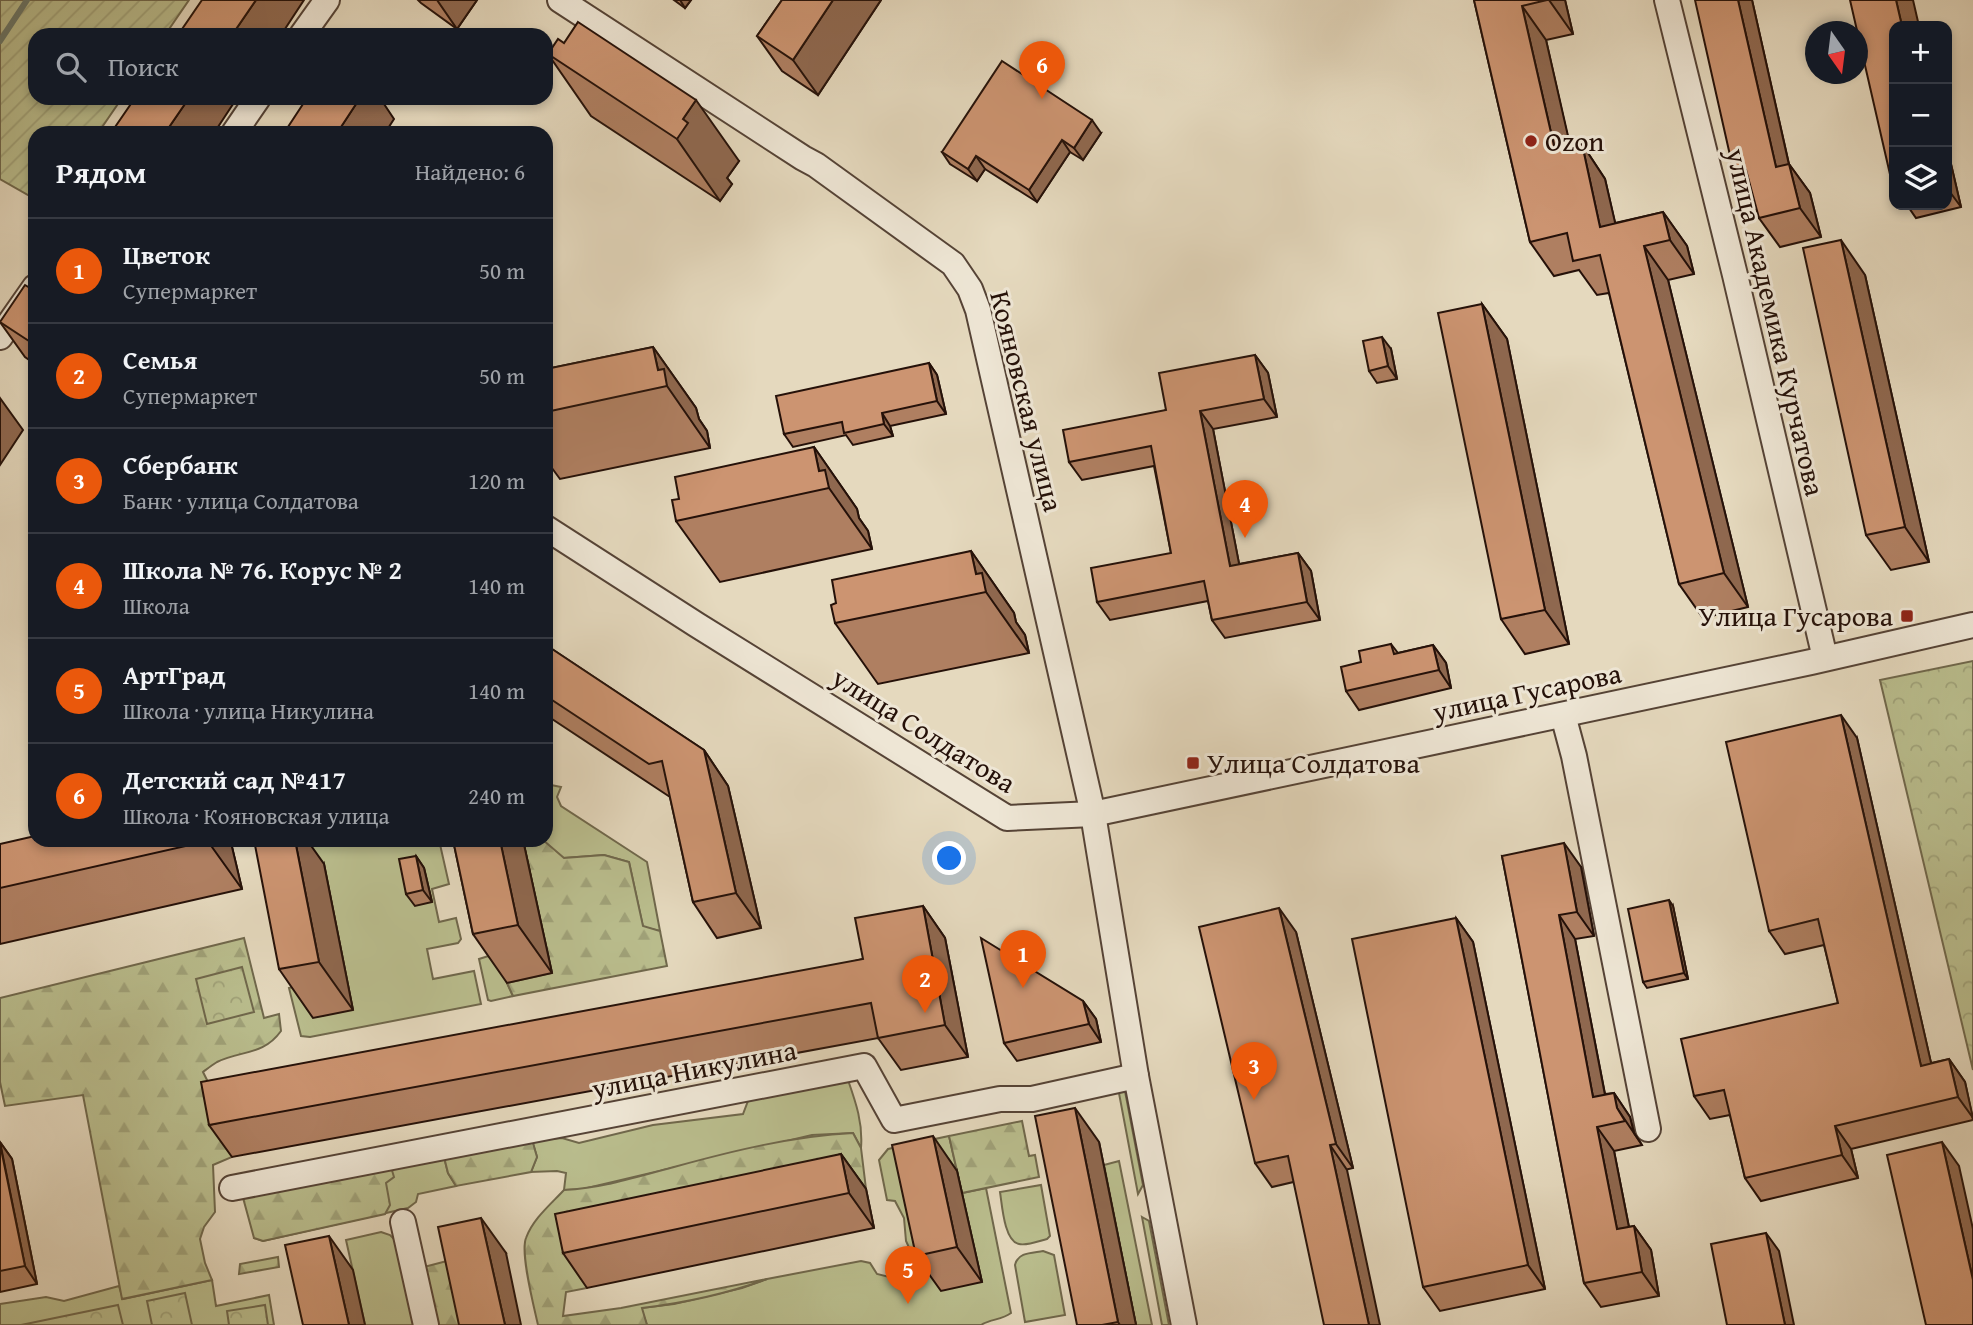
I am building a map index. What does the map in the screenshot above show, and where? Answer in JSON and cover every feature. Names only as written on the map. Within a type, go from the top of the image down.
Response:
[{"type":"street","points":[[307,28],[327,0]]},
{"type":"street","name":"Кояновская улица","points":[[560,0],[694,89],[816,165],[953,264],[970,289],[978,310],[1093,814]]},
{"type":"street","name":"улица Академика Курчатова","points":[[1667,0],[1825,658]]},
{"type":"street","points":[[239,126],[253,105]]},
{"type":"street","points":[[0,337],[28,297]]},
{"type":"street","name":"улица Солдатова","points":[[553,532],[1007,817],[1093,814]]},
{"type":"street","name":"улица Гусарова","points":[[1093,814],[1973,625]]},
{"type":"street","points":[[1563,715],[1574,756],[1648,1129]]},
{"type":"street","points":[[1093,814],[1136,1076],[1184,1325]]},
{"type":"street","name":"улица Никулина","points":[[232,1188],[864,1066],[894,1120],[1000,1098],[1032,1099],[1136,1076]]},
{"type":"street","points":[[403,1222],[426,1325]]},
{"type":"green space","points":[[0,0],[189,0],[170,28],[28,28],[28,105],[117,105],[103,126],[28,126],[28,195],[0,179]]},
{"type":"green space","points":[[1973,661],[1973,1070],[1880,680]]},
{"type":"green space","points":[[553,785],[561,787],[557,797],[561,806],[647,862],[660,931],[643,927],[629,862],[604,855],[563,858],[550,847],[553,847]]},
{"type":"green space","points":[[283,847],[441,847],[449,884],[432,889],[439,922],[456,918],[461,939],[458,943],[427,949],[433,979],[474,971],[481,1004],[310,1037],[301,1036],[289,988],[306,984]]},
{"type":"green space","points":[[524,847],[551,847],[564,858],[604,855],[629,862],[643,926],[660,931],[667,966],[513,996],[507,983],[551,973]]},
{"type":"green space","points":[[244,938],[264,1018],[279,1014],[281,1031],[267,1045],[226,1058],[203,1072],[224,1114],[232,1157],[213,1165],[215,1212],[204,1227],[200,1239],[212,1280],[122,1299],[83,1095],[5,1106],[0,1082],[0,998]]},
{"type":"green space","points":[[501,952],[507,983],[513,996],[491,1001],[488,1000],[479,959]]},
{"type":"green space","points":[[242,967],[254,1012],[207,1024],[196,979]]},
{"type":"green space","points":[[848,1080],[860,1122],[861,1148],[853,1133],[812,1135],[583,1189],[564,1190],[566,1173],[531,1172],[537,1157],[532,1140],[562,1138],[579,1143],[653,1125],[743,1114],[748,1101],[759,1094]]},
{"type":"green space","points":[[1124,1086],[1143,1185],[1138,1194],[1118,1088]]},
{"type":"green space","points":[[1022,1121],[1029,1156],[1035,1155],[1039,1177],[962,1193],[949,1136]]},
{"type":"green space","points":[[853,1133],[861,1148],[866,1189],[579,1249],[587,1288],[566,1292],[563,1316],[621,1308],[767,1279],[705,1297],[642,1308],[647,1325],[538,1325],[526,1267],[526,1238],[537,1218],[564,1190],[619,1182],[763,1145]]},
{"type":"green space","points":[[949,1136],[962,1193],[986,1188],[1011,1313],[981,1325],[647,1325],[641,1308],[674,1304],[742,1288],[767,1279],[861,1261],[870,1263],[877,1274],[889,1277],[908,1264],[912,1254],[906,1241],[904,1218],[895,1201],[887,1200],[879,1160],[888,1149]]},
{"type":"green space","points":[[532,1140],[537,1157],[531,1172],[456,1186],[448,1173],[444,1157],[490,1146],[514,1146]]},
{"type":"green space","points":[[444,1157],[448,1173],[456,1186],[418,1194],[416,1202],[408,1208],[263,1241],[254,1238],[265,1188]]},
{"type":"green space","points":[[1119,1161],[1152,1325],[1136,1325],[1104,1165]]},
{"type":"green space","points":[[391,1167],[394,1177],[386,1183],[390,1205],[385,1214],[263,1241],[254,1238],[242,1194]]},
{"type":"green space","points":[[1041,1185],[1050,1236],[1033,1243],[1019,1244],[1007,1229],[1000,1192]]},
{"type":"green space","points":[[1142,1217],[1149,1221],[1169,1325],[1162,1325]]},
{"type":"green space","points":[[381,1232],[396,1241],[414,1325],[365,1325],[346,1240]]},
{"type":"green space","points":[[500,1247],[506,1253],[462,1262],[476,1325],[436,1325],[424,1267]]},
{"type":"green space","points":[[1043,1251],[1054,1255],[1065,1315],[1025,1322],[1015,1265],[1022,1255]]},
{"type":"green space","points":[[278,1257],[279,1267],[239,1274],[240,1264]]},
{"type":"green space","points":[[212,1280],[216,1306],[269,1295],[274,1325],[0,1325],[0,1304],[46,1297],[64,1301],[119,1286],[123,1299]]},
{"type":"green space","points":[[185,1293],[192,1325],[152,1325],[147,1301]]},
{"type":"green space","points":[[118,1305],[123,1325],[21,1325]]},
{"type":"green space","points":[[265,1305],[268,1325],[229,1325],[227,1311]]},
{"type":"building","points":[[202,0],[256,0],[237,28],[183,28]]},
{"type":"building","points":[[782,0],[833,0],[793,60],[757,36]]},
{"type":"building","points":[[1474,0],[1547,0],[1522,6],[1555,150],[1582,144],[1600,227],[1663,212],[1670,240],[1644,246],[1724,573],[1679,584],[1600,255],[1573,261],[1567,233],[1530,242]]},
{"type":"building","points":[[1695,0],[1738,0],[1776,167],[1789,164],[1800,208],[1759,218],[1746,170],[1734,173]]},
{"type":"building","points":[[1850,0],[1896,0],[1901,21],[1889,21],[1889,170],[1868,78],[1868,21],[1855,21]]},
{"type":"building","points":[[578,22],[696,100],[683,119],[688,123],[677,139],[553,57],[553,46],[558,39],[564,43]]},
{"type":"building","points":[[1002,61],[1092,120],[1074,148],[1062,140],[1029,190],[976,156],[968,169],[942,152]]},
{"type":"building","points":[[130,105],[184,105],[170,126],[116,126]]},
{"type":"building","points":[[302,105],[355,105],[342,126],[289,126]]},
{"type":"building","points":[[1841,240],[1905,527],[1866,535],[1803,248]]},
{"type":"building","points":[[25,285],[28,287],[28,340],[0,322]]},
{"type":"building","points":[[1482,304],[1545,610],[1501,619],[1438,313]]},
{"type":"building","points":[[1382,337],[1388,366],[1369,371],[1363,341]]},
{"type":"building","points":[[653,347],[658,370],[664,369],[667,386],[553,410],[553,368]]},
{"type":"building","points":[[1255,355],[1264,399],[1200,411],[1230,566],[1298,553],[1307,602],[1212,620],[1204,581],[1097,602],[1091,568],[1171,553],[1151,446],[1069,462],[1063,430],[1166,410],[1159,373]]},
{"type":"building","points":[[929,363],[937,401],[882,413],[884,424],[844,433],[842,422],[784,434],[776,396]]},
{"type":"building","points":[[814,447],[819,471],[825,470],[829,488],[676,521],[672,500],[679,499],[675,477]]},
{"type":"building","points":[[971,551],[976,574],[982,573],[986,592],[835,623],[831,605],[836,603],[832,580]]},
{"type":"building","points":[[1391,644],[1394,654],[1433,645],[1439,670],[1346,691],[1341,667],[1361,662],[1359,651]]},
{"type":"building","points":[[553,650],[704,750],[736,893],[693,902],[662,761],[649,764],[553,701]]},
{"type":"building","points":[[1841,715],[1921,1066],[1949,1059],[1958,1097],[1835,1126],[1842,1155],[1745,1178],[1724,1090],[1694,1096],[1681,1039],[1838,1003],[1818,919],[1769,931],[1726,742]]},
{"type":"building","points":[[28,838],[28,847],[181,847],[0,888],[0,844]]},
{"type":"building","points":[[1564,843],[1577,912],[1559,915],[1593,1097],[1614,1093],[1617,1108],[1625,1121],[1597,1127],[1617,1229],[1634,1226],[1642,1272],[1584,1283],[1502,856]]},
{"type":"building","points":[[255,847],[296,847],[319,962],[279,969]]},
{"type":"building","points":[[454,847],[501,847],[518,925],[473,934]]},
{"type":"building","points":[[416,856],[423,890],[406,894],[399,859]]},
{"type":"building","points":[[1669,900],[1684,973],[1643,982],[1628,909]]},
{"type":"building","points":[[923,906],[945,1025],[878,1038],[871,1003],[209,1125],[201,1082],[863,959],[855,918]]},
{"type":"building","points":[[1279,908],[1336,1144],[1330,1145],[1369,1325],[1324,1325],[1288,1156],[1255,1163],[1199,927]]},
{"type":"building","points":[[1456,918],[1528,1265],[1423,1287],[1352,939]]},
{"type":"building","points":[[981,938],[1083,1001],[1089,1024],[1004,1043]]},
{"type":"building","points":[[1075,1108],[1118,1322],[1102,1325],[1077,1325],[1035,1116]]},
{"type":"building","points":[[933,1136],[957,1247],[916,1256],[892,1145]]},
{"type":"building","points":[[1942,1142],[1973,1280],[1973,1325],[1926,1325],[1887,1155]]},
{"type":"building","points":[[0,1144],[25,1266],[0,1271]]},
{"type":"building","points":[[841,1154],[849,1193],[563,1253],[555,1214]]},
{"type":"building","points":[[481,1218],[505,1325],[459,1325],[438,1227]]},
{"type":"building","points":[[1766,1233],[1785,1325],[1727,1325],[1711,1244]]},
{"type":"building","points":[[329,1236],[349,1325],[303,1325],[285,1245]]},
{"type":"waterway","points":[[0,41],[27,0]]},
{"type":"place","name":"Детский сад №417","points":[[1042,99]]},
{"type":"place","name":"Ozon","points":[[1531,141]]},
{"type":"place","name":"Школа № 76. Корус № 2","points":[[1245,538]]},
{"type":"place","name":"Улица Гусарова","points":[[1907,616]]},
{"type":"place","name":"Улица Солдатова","points":[[1193,763]]},
{"type":"place","name":"Цветок","points":[[1023,988]]},
{"type":"place","name":"Семья","points":[[925,1013]]},
{"type":"place","name":"Сбербанк","points":[[1254,1100]]},
{"type":"place","name":"АртГрад","points":[[908,1304]]}]
